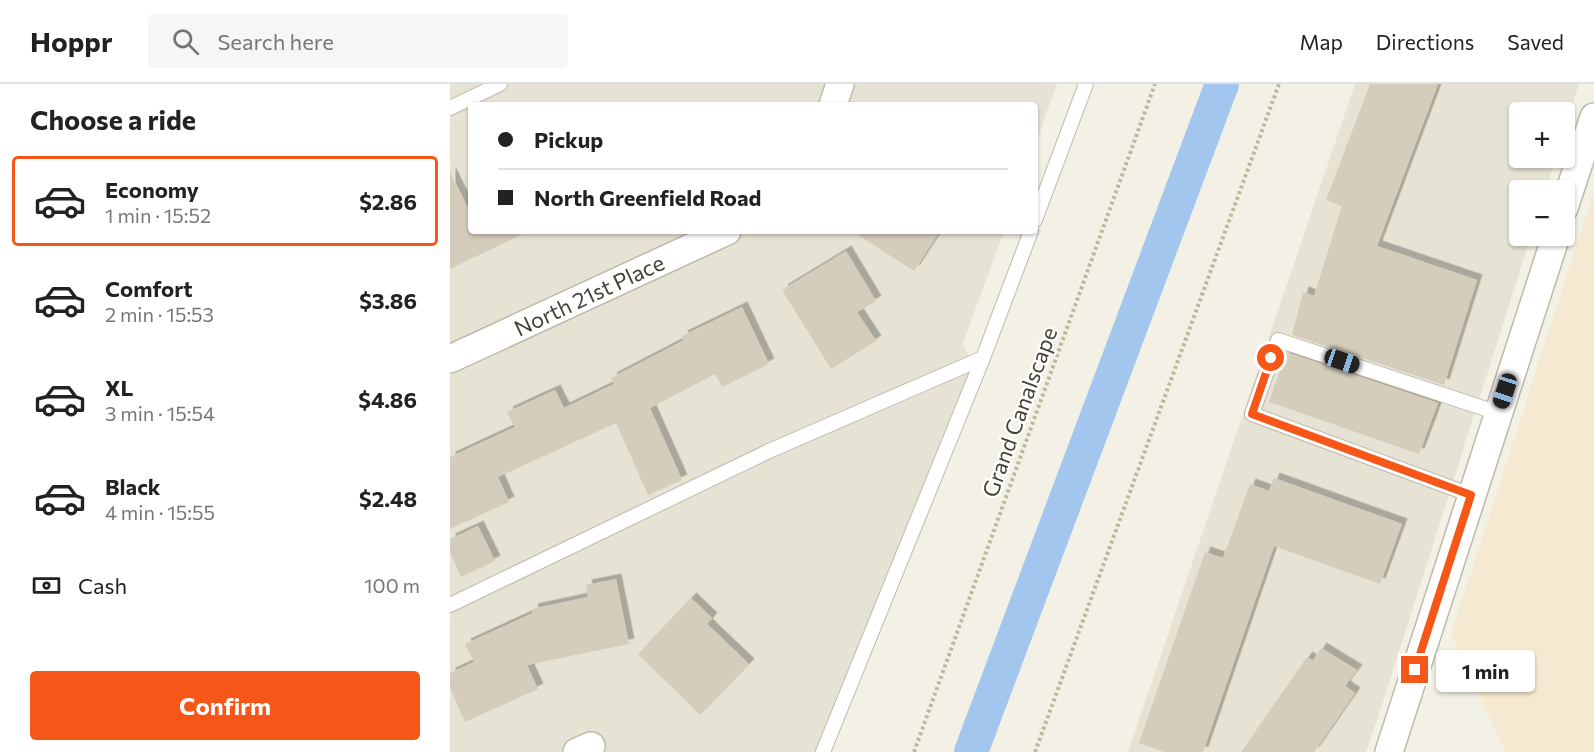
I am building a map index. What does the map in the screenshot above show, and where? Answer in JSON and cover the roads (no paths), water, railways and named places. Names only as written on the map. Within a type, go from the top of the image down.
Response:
[{"type":"street","points":[[834,102],[840,84]]},
{"type":"street","points":[[1573,180],[1594,117]]},
{"type":"street","name":"North 21st Place","points":[[450,359],[721,234]]},
{"type":"street","points":[[1389,752],[1553,246]]},
{"type":"lane","points":[[450,108],[500,84]]},
{"type":"lane","points":[[1038,212],[1086,84]]},
{"type":"lane","points":[[823,752],[983,358],[1030,234]]},
{"type":"lane","points":[[1471,495],[1252,414],[1278,340],[1498,413]]},
{"type":"lane","points":[[450,605],[584,543],[769,451],[983,358]]},
{"type":"waterway","points":[[971,752],[1222,84]]}]
